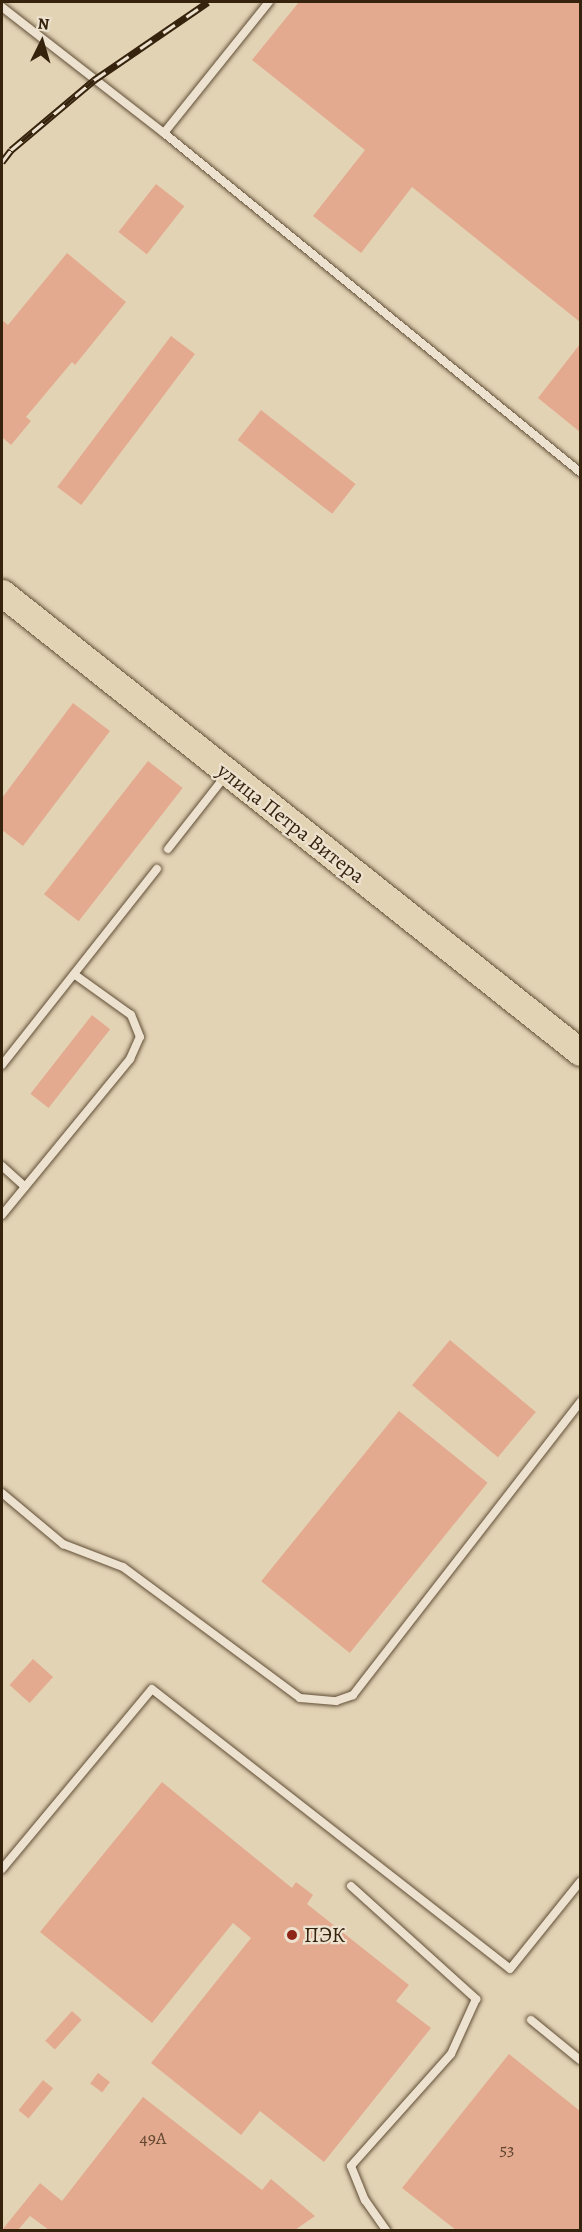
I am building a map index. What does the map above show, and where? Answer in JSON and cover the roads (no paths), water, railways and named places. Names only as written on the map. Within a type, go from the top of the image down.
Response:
[{"type":"main road","name":"улица Петра Витера","points":[[2,593],[580,1052]]},
{"type":"lane","points":[[164,134],[269,2]]},
{"type":"lane","points":[[2,7],[164,134],[580,472]]},
{"type":"lane","points":[[168,849],[228,772]]},
{"type":"lane","points":[[2,1065],[158,869]]},
{"type":"lane","points":[[2,1215],[130,1059],[140,1037],[131,1015],[74,974]]},
{"type":"lane","points":[[2,1166],[25,1186]]},
{"type":"lane","points":[[2,1492],[63,1544],[123,1567],[300,1698],[336,1701],[353,1695],[580,1402]]},
{"type":"lane","points":[[2,1869],[152,1689],[510,1969],[580,1882]]},
{"type":"lane","points":[[351,1886],[476,1999],[451,2054],[351,2166],[365,2200],[386,2230]]},
{"type":"lane","points":[[531,2020],[580,2060]]},
{"type":"railway","points":[[2,162],[11,150],[94,80],[208,2]]},
{"type":"place","name":"ПЭК","points":[[292,1935]]}]
